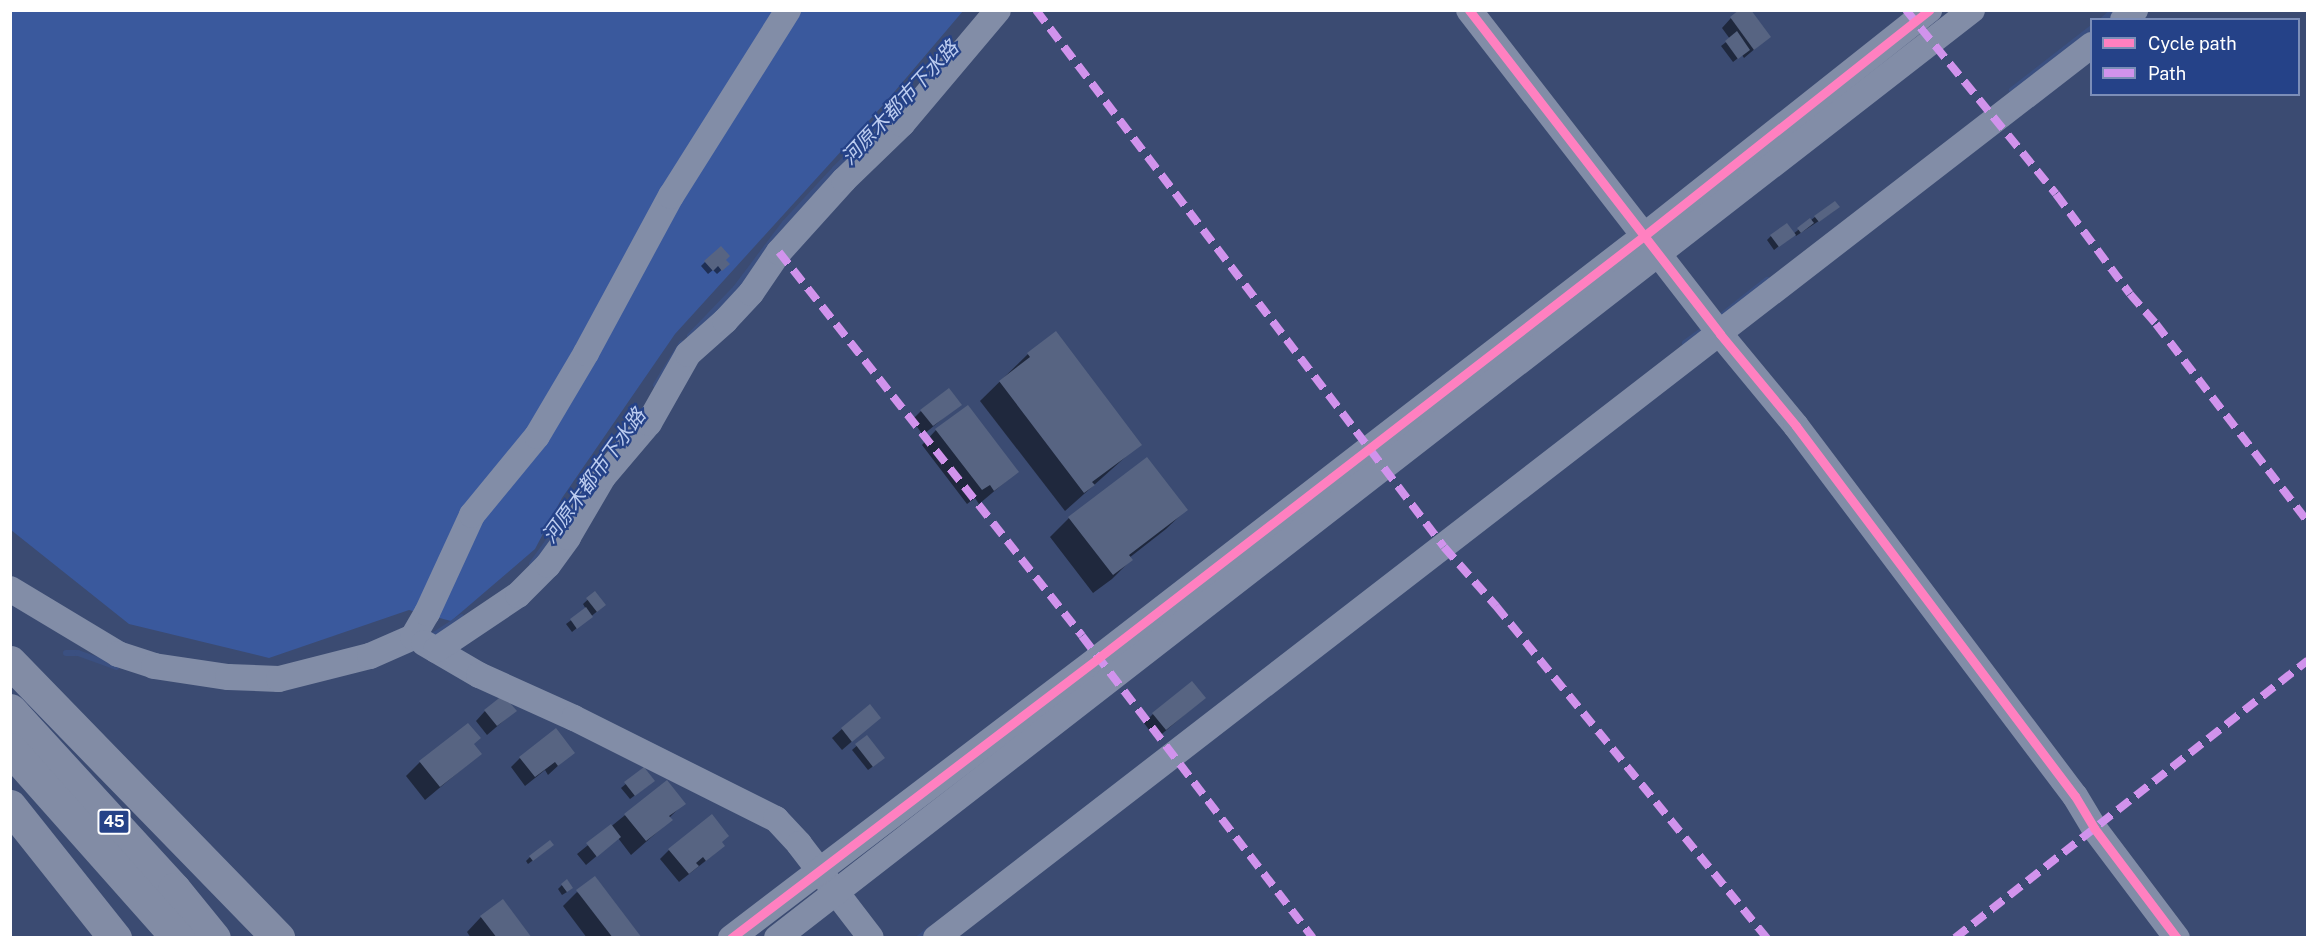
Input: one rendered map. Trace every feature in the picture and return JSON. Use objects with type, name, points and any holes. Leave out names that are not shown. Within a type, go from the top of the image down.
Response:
[{"type":"highway","points":[[10,662],[278,938]]},
{"type":"highway","name":"45","points":[[10,710],[174,889],[214,938]]},
{"type":"highway","name":"45","points":[[10,749],[178,938]]},
{"type":"highway","points":[[10,806],[116,938]]},
{"type":"street","points":[[10,589],[118,654],[154,666],[228,677],[279,679],[370,656],[413,638],[428,613],[472,515],[537,436],[586,352],[671,196],[788,10]]},
{"type":"street","points":[[436,650],[518,595],[548,565],[568,537],[603,477],[649,423],[688,354],[725,321],[751,293],[779,252],[844,180],[902,124],[998,10]]},
{"type":"street","points":[[1469,10],[1720,334],[1817,454],[2075,796],[2094,828],[2177,938]]},
{"type":"street","points":[[777,938],[1651,245],[1929,10]]},
{"type":"street","points":[[731,938],[818,869],[1097,659],[1651,245],[1972,10]]},
{"type":"street","points":[[936,938],[2090,46]]},
{"type":"street","points":[[413,638],[479,675],[574,718],[776,819],[836,890],[871,938]]},
{"type":"shaded area","points":[[10,11],[963,11],[884,104],[675,334],[562,498],[535,549],[451,621],[409,610],[269,658],[129,624],[11,530]]},
{"type":"building","points":[[1739,10],[1751,10],[1771,37],[1754,50],[1730,17]]},
{"type":"building","points":[[1737,31],[1750,50],[1738,59],[1725,41]]},
{"type":"building","points":[[1835,201],[1840,207],[1819,222],[1814,216]]},
{"type":"building","points":[[1810,218],[1814,223],[1801,233],[1797,228]]},
{"type":"building","points":[[1787,223],[1796,235],[1779,247],[1770,235]]},
{"type":"building","points":[[721,246],[730,256],[726,260],[730,264],[722,271],[718,266],[713,271],[704,261]]},
{"type":"building","points":[[1056,331],[1142,445],[1092,482],[1095,485],[1084,493],[999,381],[1030,357],[1027,353]]},
{"type":"building","points":[[949,388],[962,405],[933,426],[920,410]]},
{"type":"building","points":[[968,405],[1019,472],[994,491],[990,485],[982,490],[935,429]]},
{"type":"building","points":[[1147,457],[1188,510],[1129,555],[1133,560],[1113,575],[1068,517]]},
{"type":"building","points":[[595,591],[606,605],[597,612],[586,598]]},
{"type":"building","points":[[586,607],[593,617],[577,629],[570,619]]},
{"type":"building","points":[[1192,681],[1206,698],[1166,730],[1152,713]]},
{"type":"building","points":[[503,695],[517,711],[497,726],[484,710]]},
{"type":"building","points":[[870,704],[881,718],[852,742],[841,728]]},
{"type":"building","points":[[468,723],[481,738],[474,744],[482,754],[440,787],[419,761]]},
{"type":"building","points":[[556,728],[575,753],[558,766],[555,762],[535,777],[519,757]]},
{"type":"building","points":[[867,735],[885,758],[873,767],[855,744]]},
{"type":"building","points":[[644,767],[655,781],[635,796],[624,782]]},
{"type":"building","points":[[667,780],[686,804],[669,816],[673,820],[646,841],[624,814]]},
{"type":"building","points":[[712,814],[729,836],[722,842],[725,846],[706,861],[703,857],[696,863],[699,866],[689,874],[668,849]]},
{"type":"building","points":[[611,824],[621,837],[597,857],[586,843]]},
{"type":"building","points":[[550,840],[554,845],[533,861],[529,856]]},
{"type":"building","points":[[595,876],[642,938],[613,938],[576,890]]},
{"type":"building","points":[[567,879],[573,888],[567,892],[561,884]]},
{"type":"building","points":[[503,899],[532,938],[497,938],[480,916]]},
{"type":"waterway","points":[[2105,18],[2114,10]]},
{"type":"waterway","points":[[2012,90],[2090,30]]},
{"type":"waterway","name":"河原木都市下水路","points":[[690,336],[736,288],[785,223],[835,169],[901,105]]},
{"type":"waterway","points":[[1716,320],[1767,280]]},
{"type":"waterway","points":[[1685,343],[1708,326]]},
{"type":"waterway","name":"河原木都市下水路","points":[[656,385],[682,343]]},
{"type":"waterway","name":"河原木都市下水路","points":[[532,564],[563,521]]},
{"type":"waterway","name":"河原木都市下水路","points":[[428,639],[462,617]]},
{"type":"waterway","name":"河原木都市下水路","points":[[66,653],[78,653],[117,667]]},
{"type":"waterway","points":[[919,938],[930,929]]},
{"type":"marked path","points":[[1036,10],[1444,547],[1496,606],[1767,938]]},
{"type":"marked path","points":[[1906,10],[2056,194],[2130,294],[2156,324],[2308,522]]},
{"type":"marked path","points":[[779,252],[1082,636],[1313,938]]},
{"type":"marked path","points":[[1955,938],[2308,660]]},
{"type":"cycle path","points":[[1469,10],[1720,334],[1796,426],[2075,796],[2094,828],[2177,938]]},
{"type":"cycle path","points":[[731,938],[1097,659],[1644,236],[1929,10]]}]
